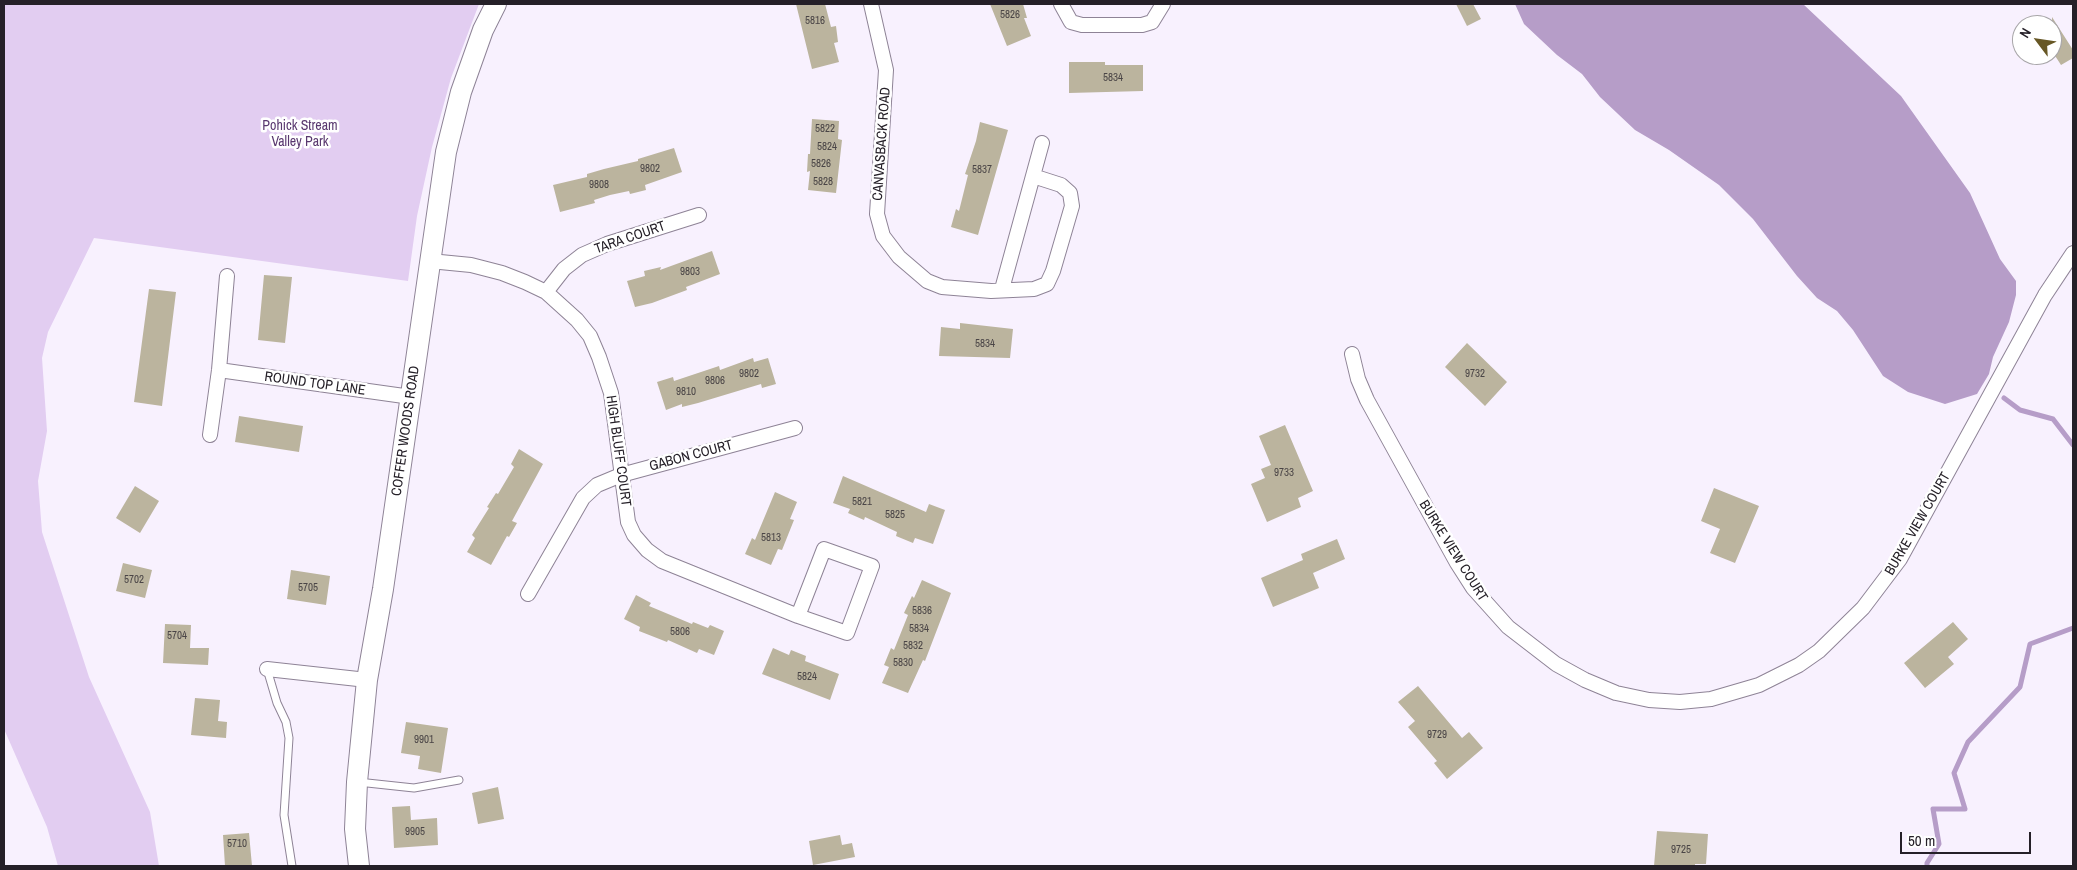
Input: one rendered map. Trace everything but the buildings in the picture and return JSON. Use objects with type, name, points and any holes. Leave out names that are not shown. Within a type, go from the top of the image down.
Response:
[{"type":"street","name":"COFFER WOODS ROAD","points":[[359,866],[355,829],[357,782],[368,680],[446,152],[461,92],[483,30],[496,4]]},
{"type":"street","name":"CANVASBACK ROAD","points":[[871,4],[886,70],[877,214],[883,236],[911,269],[934,285],[979,291],[1034,289],[1046,284],[1053,271],[1072,206],[1070,193],[1061,185],[1033,176]]},
{"type":"street","points":[[1061,4],[1071,22],[1082,25],[1142,25],[1152,22],[1163,4]]},
{"type":"street","points":[[1002,289],[1042,143]]},
{"type":"street","name":"TARA COURT","points":[[546,292],[564,269],[582,255],[607,244],[699,215]]},
{"type":"street","name":"BURKE VIEW COURT","points":[[1352,354],[1358,380],[1367,400],[1453,555],[1473,588],[1508,628],[1556,664],[1585,680],[1616,693],[1650,700],[1680,702],[1711,700],[1759,685],[1798,665],[1819,651],[1863,608],[1900,558],[2045,296],[2073,254]]},
{"type":"street","name":"HIGH BLUFF COURT","points":[[430,261],[471,265],[502,273],[546,292],[577,320],[590,336],[611,394],[628,522],[634,535],[654,556],[687,572],[798,616],[847,634],[872,566],[824,549],[798,616]]},
{"type":"street","points":[[210,435],[219,370],[227,276]]},
{"type":"street","name":"ROUND TOP LANE","points":[[219,370],[411,398]]},
{"type":"street","name":"GABON COURT","points":[[528,594],[583,498],[597,485],[621,475],[795,428]]},
{"type":"street","points":[[267,669],[368,680]]},
{"type":"lane","points":[[267,669],[277,702],[286,722],[289,738],[284,815],[292,866]]},
{"type":"lane","points":[[357,782],[414,788],[459,780]]},
{"type":"green space","name":"Pohick Stream Valley Park","points":[[4,4],[479,4],[451,78],[432,147],[417,216],[408,281],[94,238],[48,332],[42,358],[47,431],[38,481],[42,532],[89,677],[150,812],[159,866],[58,866],[47,827],[4,729]]},
{"type":"shaded area","points":[[1515,4],[1803,4],[1901,96],[1970,193],[2000,259],[2016,281],[2016,295],[2009,322],[1993,357],[1989,374],[1977,394],[1945,404],[1908,392],[1883,376],[1853,330],[1837,311],[1817,298],[1797,276],[1753,219],[1719,185],[1669,150],[1635,130],[1600,97],[1582,74],[1557,55],[1524,24]]},
{"type":"waterway","points":[[2004,398],[2020,410],[2053,419],[2073,445]]},
{"type":"waterway","points":[[1927,866],[1939,844],[1933,809],[1965,809],[1954,773],[1968,742],[2020,687],[2030,644],[2073,628]]}]
